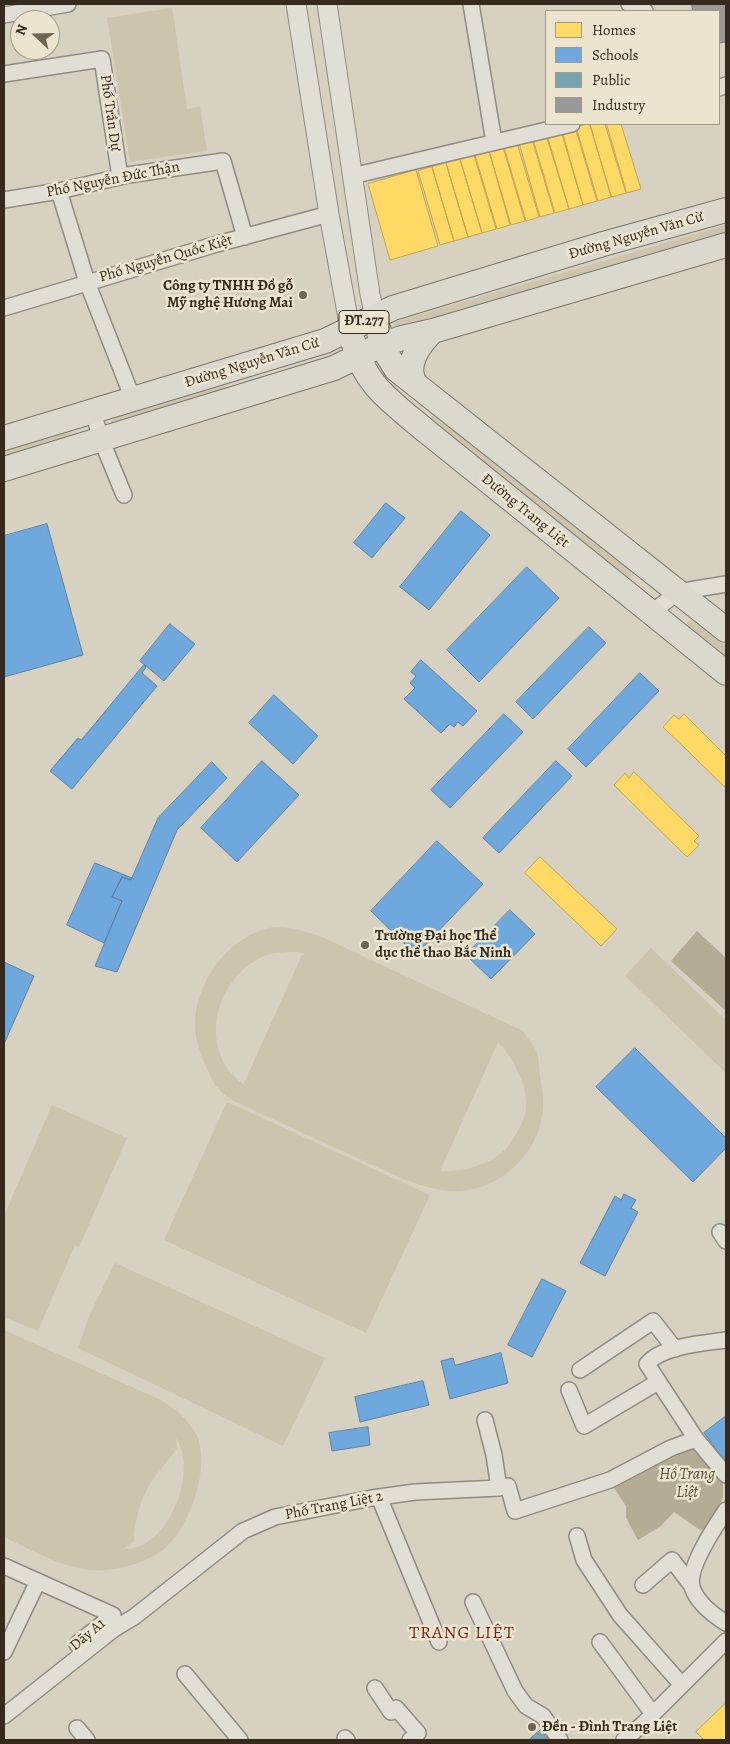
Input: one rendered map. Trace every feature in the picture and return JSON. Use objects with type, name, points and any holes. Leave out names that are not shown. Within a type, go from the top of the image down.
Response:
[{"type":"main road","name":"Đường Nguyễn Văn Cừ","points":[[4,438],[325,341],[394,308],[603,244],[726,210]]},
{"type":"main road","name":"Đường Nguyễn Văn Cừ","points":[[4,470],[334,368],[357,356],[402,338],[433,331],[726,245]]},
{"type":"main road","name":"Đường Trang Liệt","points":[[375,316],[382,345],[396,369],[726,630]]},
{"type":"main road","name":"Đường Trang Liệt","points":[[350,329],[357,356],[367,376],[386,397],[426,432],[726,673]]},
{"type":"main road","points":[[417,386],[412,380],[412,365],[420,345],[433,331]]},
{"type":"street","points":[[4,15],[68,4]]},
{"type":"street","points":[[296,4],[329,214],[350,329]]},
{"type":"street","points":[[327,4],[370,294],[375,316]]},
{"type":"street","points":[[472,4],[494,142]]},
{"type":"street","points":[[629,4],[643,10]]},
{"type":"street","name":"Phố Trần Dự","points":[[4,74],[102,58],[120,177]]},
{"type":"street","points":[[352,176],[568,125]]},
{"type":"street","name":"Phố Nguyễn Đức Thận","points":[[4,200],[58,191],[120,177],[223,161],[245,237]]},
{"type":"street","points":[[58,191],[87,282],[133,399]]},
{"type":"street","name":"Phố Nguyễn Quốc Kiệt","points":[[4,308],[87,282],[329,214]]},
{"type":"street","points":[[93,412],[101,439],[124,495]]},
{"type":"street","points":[[651,613],[678,592],[726,584]]},
{"type":"street","points":[[580,1370],[653,1321],[675,1349]]},
{"type":"street","points":[[726,1340],[675,1349],[652,1358],[646,1364],[696,1439],[726,1475]]},
{"type":"street","points":[[568,1390],[584,1426],[658,1382]]},
{"type":"street","points":[[484,1420],[494,1455],[499,1488],[508,1486],[515,1511],[610,1480],[671,1448],[696,1439]]},
{"type":"street","name":"Phố Trang Liệt 2","points":[[4,1714],[114,1628],[134,1617],[243,1531],[275,1517],[378,1497],[415,1492],[499,1488]]},
{"type":"street","points":[[378,1497],[438,1642]]},
{"type":"street","points":[[692,1586],[694,1566],[712,1531],[726,1510]]},
{"type":"street","points":[[577,1536],[584,1560],[620,1616],[682,1685]]},
{"type":"street","points":[[643,1585],[672,1560],[702,1602],[713,1614],[726,1623]]},
{"type":"street","points":[[4,1566],[38,1581],[4,1652]]},
{"type":"street","name":"Dãy A1","points":[[4,1714],[23,1692],[113,1615],[38,1581]]},
{"type":"street","points":[[473,1602],[514,1692],[526,1706],[543,1716],[560,1740]]},
{"type":"street","points":[[628,1739],[726,1641]]},
{"type":"street","points":[[600,1642],[653,1714]]},
{"type":"street","points":[[185,1674],[240,1740]]},
{"type":"street","points":[[375,1688],[391,1712],[396,1708],[418,1733],[410,1740]]},
{"type":"street","points":[[77,1728],[87,1740]]},
{"type":"shaded area","points":[[172,8],[187,109],[200,107],[207,151],[130,162],[107,18]]},
{"type":"shaded area","points":[[726,225],[726,232],[408,325],[396,328],[393,325],[395,322]]},
{"type":"shaded area","points":[[223,386],[227,388],[226,390],[112,424],[111,422],[115,418]]},
{"type":"shaded area","points":[[433,414],[631,570],[631,576],[626,577],[431,420]]},
{"type":"shaded area","points":[[71,433],[70,437],[4,457],[4,451]]},
{"type":"shaded area","points":[[691,620],[726,646],[726,658],[687,627],[687,622]]},
{"type":"shaded area","points":[[280,927],[322,937],[523,1031],[537,1053],[543,1103],[541,1122],[536,1136],[520,1161],[497,1180],[483,1186],[460,1191],[434,1188],[401,1178],[236,1102],[224,1094],[213,1081],[199,1049],[195,1028],[196,1011],[200,994],[217,964],[228,951],[242,940],[257,932]],"holes":[[[299,952],[306,954],[302,955],[244,1083],[246,1086],[231,1072],[221,1056],[216,1037],[217,1019],[222,1000],[232,983],[245,968],[262,957],[275,953]],[[498,1042],[510,1057],[523,1085],[526,1105],[522,1122],[509,1145],[492,1160],[470,1168],[440,1171]]]},
{"type":"shaded area","points":[[651,948],[726,1020],[726,1073],[625,976]]},
{"type":"shaded area","points":[[227,1102],[430,1195],[366,1333],[164,1240]]},
{"type":"shaded area","points":[[52,1105],[127,1138],[79,1247],[75,1245],[38,1331],[4,1317],[4,1216]]},
{"type":"shaded area","points":[[115,1263],[325,1358],[283,1446],[78,1348],[90,1314]]},
{"type":"shaded area","points":[[4,1330],[161,1400],[181,1415],[196,1434],[200,1447],[201,1462],[196,1495],[190,1511],[173,1539],[164,1549],[151,1557],[136,1564],[120,1568],[91,1570],[65,1565],[4,1537]],"holes":[[[176,1438],[182,1452],[184,1470],[181,1488],[175,1507],[166,1524],[154,1538],[139,1546],[123,1549],[134,1541],[134,1532],[140,1506],[153,1480],[177,1449]]]},
{"type":"water","points":[[697,931],[726,958],[726,1011],[671,961]]},
{"type":"water","name":"Hồ Trang Liệt","points":[[692,1447],[701,1452],[723,1482],[723,1497],[710,1523],[700,1530],[674,1512],[661,1526],[638,1540],[626,1518],[626,1506],[614,1488]]},
{"type":"building: Homes","points":[[590,125],[605,125],[626,193],[612,197]]},
{"type":"building: Homes","points":[[590,125],[611,197],[598,201],[576,127]]},
{"type":"building: Homes","points":[[607,125],[621,125],[641,189],[627,193]]},
{"type":"building: Homes","points":[[575,127],[597,201],[583,205],[562,131]]},
{"type":"building: Homes","points":[[561,131],[583,205],[569,209],[547,135]]},
{"type":"building: Homes","points":[[546,135],[569,209],[555,213],[533,139]]},
{"type":"building: Homes","points":[[532,139],[554,213],[540,217],[519,143]]},
{"type":"building: Homes","points":[[517,143],[539,217],[526,221],[504,147]]},
{"type":"building: Homes","points":[[503,147],[525,221],[511,225],[489,151]]},
{"type":"building: Homes","points":[[489,151],[510,225],[497,229],[475,155]]},
{"type":"building: Homes","points":[[474,155],[496,229],[482,233],[460,159]]},
{"type":"building: Homes","points":[[460,159],[482,233],[468,237],[446,163]]},
{"type":"building: Homes","points":[[446,163],[468,237],[454,241],[432,167]]},
{"type":"building: Homes","points":[[432,167],[454,241],[440,245],[418,171]]},
{"type":"building: Homes","points":[[416,170],[438,246],[390,260],[368,184]]},
{"type":"building: Homes","points":[[684,714],[726,756],[726,788],[663,727],[674,715],[679,719]]},
{"type":"building: Homes","points":[[634,772],[699,836],[694,841],[699,845],[687,857],[614,785],[625,773],[629,778]]},
{"type":"building: Homes","points":[[540,857],[617,929],[601,946],[525,873]]},
{"type":"building: Homes","points":[[726,1703],[726,1740],[704,1740],[696,1732]]},
{"type":"building: Schools","points":[[386,503],[405,518],[372,558],[354,543]]},
{"type":"building: Schools","points":[[461,511],[490,535],[429,610],[400,587]]},
{"type":"building: Schools","points":[[47,524],[83,655],[4,677],[4,536]]},
{"type":"building: Schools","points":[[527,567],[559,598],[479,682],[447,650]]},
{"type":"building: Schools","points":[[170,624],[195,644],[164,681],[140,661]]},
{"type":"building: Schools","points":[[589,627],[606,643],[533,719],[516,702]]},
{"type":"building: Schools","points":[[421,660],[477,711],[463,726],[458,722],[454,727],[450,724],[441,733],[404,699],[415,688],[410,683],[416,676],[411,672]]},
{"type":"building: Schools","points":[[144,665],[146,667],[142,673],[157,686],[72,789],[50,771],[78,738],[81,740]]},
{"type":"building: Schools","points":[[640,673],[659,691],[586,767],[568,749]]},
{"type":"building: Schools","points":[[274,695],[318,736],[293,764],[249,723]]},
{"type":"building: Schools","points":[[504,714],[523,732],[450,808],[431,790]]},
{"type":"building: Schools","points":[[262,761],[299,795],[237,862],[201,828]]},
{"type":"building: Schools","points":[[556,761],[572,776],[499,853],[483,838]]},
{"type":"building: Schools","points":[[212,762],[227,778],[177,830],[117,972],[95,966],[122,901],[112,897],[122,877],[131,880],[158,818]]},
{"type":"building: Schools","points":[[437,841],[483,884],[416,955],[371,911]]},
{"type":"building: Schools","points":[[95,863],[132,878],[131,880],[122,877],[112,897],[122,901],[104,943],[67,925]]},
{"type":"building: Schools","points":[[510,910],[535,934],[491,979],[466,955]]},
{"type":"building: Schools","points":[[4,962],[34,976],[4,1044]]},
{"type":"building: Schools","points":[[635,1048],[726,1138],[726,1148],[693,1182],[596,1087]]},
{"type":"building: Schools","points":[[624,1194],[636,1200],[631,1208],[638,1212],[605,1276],[580,1263],[615,1196],[621,1200]]},
{"type":"building: Schools","points":[[542,1279],[566,1291],[532,1357],[508,1345]]},
{"type":"building: Schools","points":[[501,1353],[508,1383],[450,1399],[441,1361],[453,1358],[455,1365]]},
{"type":"building: Schools","points":[[423,1381],[429,1405],[360,1422],[355,1397]]},
{"type":"building: Schools","points":[[726,1416],[726,1462],[704,1433]]},
{"type":"building: Schools","points":[[368,1427],[370,1445],[332,1451],[329,1433]]},
{"type":"building: Public","points":[[544,1727],[553,1740],[529,1740]]},
{"type":"building: Industry","points":[[692,4],[726,4],[726,42],[720,43],[720,10],[693,10]]},
{"type":"place","name":"Công ty TNHH Đồ gỗ Mỹ nghệ Hương Mai","points":[[303,295]]},
{"type":"place","name":"Trường Đại học Thể dục thể thao Bắc Ninh","points":[[365,945]]},
{"type":"place","name":"Đền - Đình Trang Liệt","points":[[532,1727]]},
{"type":"district","name":"TRANG LIỆT","points":[[462,1634]]}]
